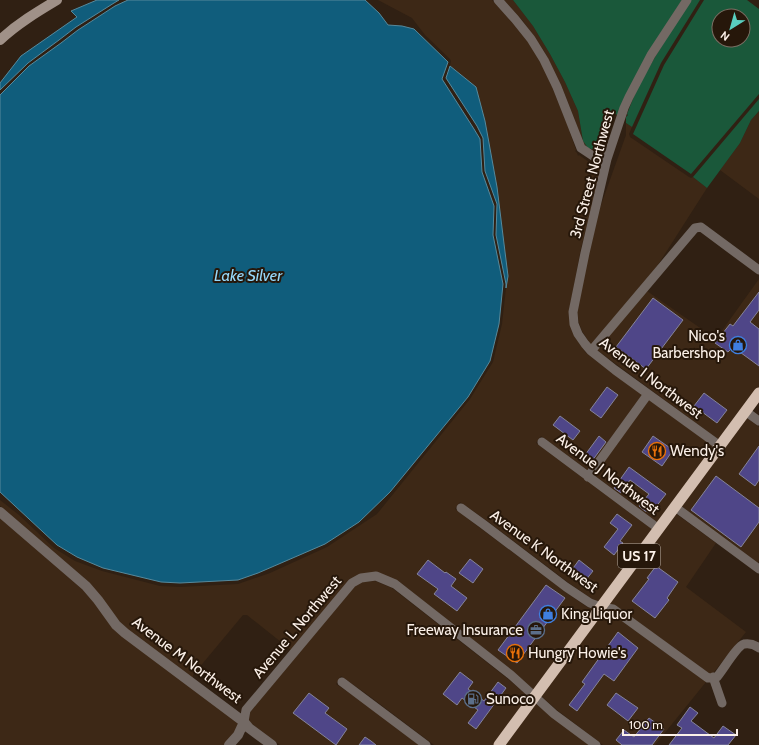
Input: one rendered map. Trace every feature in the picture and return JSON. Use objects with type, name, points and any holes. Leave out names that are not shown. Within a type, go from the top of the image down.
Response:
[{"type":"highway","name":"US 17","points":[[499,745],[759,393]]},
{"type":"main road","points":[[0,40],[35,13],[57,0]]},
{"type":"street","points":[[498,0],[531,39],[544,60],[557,87],[581,148],[593,156],[607,159]]},
{"type":"street","name":"3rd Street Northwest","points":[[585,253],[607,159],[629,97],[651,55],[687,0]]},
{"type":"street","points":[[591,351],[695,228],[701,228],[759,270]]},
{"type":"street","name":"Avenue I Northwest","points":[[585,253],[573,312],[574,324],[578,334],[591,351],[720,446]]},
{"type":"street","points":[[588,477],[648,394]]},
{"type":"street","points":[[745,411],[759,421]]},
{"type":"street","name":"Avenue J Northwest","points":[[542,442],[659,529]]},
{"type":"street","name":"Avenue J Northwest","points":[[675,507],[759,569]]},
{"type":"street","name":"Avenue K Northwest","points":[[460,508],[590,603],[613,609],[703,675],[708,678],[713,677]]},
{"type":"street","name":"Avenue M Northwest","points":[[0,512],[86,586],[116,625],[125,633],[244,722],[249,728],[272,745]]},
{"type":"street","name":"Avenue L Northwest","points":[[244,722],[246,710],[352,583],[361,578],[376,576],[395,584],[511,675],[554,714],[596,745]]},
{"type":"street","points":[[722,703],[713,677],[717,677],[738,648],[743,644],[756,645],[759,648]]},
{"type":"street","points":[[342,682],[426,745]]},
{"type":"street","points":[[229,745],[238,735],[244,722]]},
{"type":"shaded area","points":[[378,0],[492,0],[528,42],[541,62],[567,124],[576,150],[575,151],[578,156],[579,155],[591,163],[608,161],[593,203],[581,248],[569,311],[575,336],[585,352],[643,395],[588,471],[541,436],[536,443],[653,530],[600,602],[592,599],[569,583],[460,502],[455,509],[564,591],[587,607],[594,609],[534,690],[514,672],[398,581],[361,574],[291,650],[247,615],[243,615],[193,675],[193,678],[128,630],[84,578],[0,506],[0,500],[19,515],[54,548],[75,561],[102,571],[160,586],[180,587],[238,584],[270,573],[327,547],[377,514],[470,399],[493,362],[502,324],[508,276],[497,187],[485,121],[476,87],[450,66],[450,59],[425,35],[412,18]]},
{"type":"shaded area","points":[[504,0],[513,0],[533,26],[550,54],[578,111],[583,141],[588,148],[595,150],[602,141],[596,153],[584,147],[561,85],[544,51],[523,21]]},
{"type":"shaded area","points":[[759,111],[759,199],[720,170],[740,143],[751,120]]},
{"type":"shaded area","points":[[626,123],[632,127],[629,134],[630,137],[689,177],[693,177],[707,188],[654,271],[591,345],[582,331],[577,311],[601,205],[626,135]]},
{"type":"shaded area","points":[[759,279],[759,387],[719,440],[597,350],[647,291],[716,339]]},
{"type":"shaded area","points":[[649,400],[714,447],[658,523],[594,475]]},
{"type":"shaded area","points":[[746,417],[759,427],[758,563],[681,506]]},
{"type":"shaded area","points":[[675,513],[716,543],[686,587],[746,632],[714,672],[710,674],[616,606],[608,604]]},
{"type":"shaded area","points":[[0,518],[83,590],[95,603],[239,724],[224,745],[0,745]]},
{"type":"shaded area","points":[[375,581],[392,588],[529,697],[494,745],[434,745],[341,676],[336,684],[363,702],[419,745],[280,745],[249,721],[250,712],[354,586],[362,582]]},
{"type":"shaded area","points":[[602,612],[611,613],[706,682],[655,745],[603,745],[540,695]]},
{"type":"shaded area","points":[[535,703],[589,745],[504,745]]},
{"type":"green space","points":[[513,0],[682,0],[648,53],[618,114],[617,115],[614,113],[602,141],[595,150],[588,148],[583,141],[578,111],[550,54],[533,26]]},
{"type":"green space","points":[[691,0],[700,0],[661,63],[632,127],[626,123],[626,117],[633,99],[656,56]]},
{"type":"green space","points":[[704,0],[747,0],[759,9],[759,94],[691,174],[633,134],[664,65]]},
{"type":"green space","points":[[759,99],[759,111],[751,120],[740,143],[707,188],[693,177]]},
{"type":"water","points":[[97,0],[119,0],[76,27],[28,63],[0,90],[0,83],[21,56],[77,17],[71,11]]},
{"type":"water","name":"Lake Silver","points":[[128,0],[365,0],[379,13],[388,25],[414,29],[448,62],[442,79],[480,139],[482,172],[494,206],[493,235],[503,284],[499,324],[490,361],[468,397],[390,492],[359,522],[325,544],[238,580],[180,583],[161,582],[103,568],[77,557],[57,545],[0,492],[0,95],[29,66],[78,30],[115,6]]},
{"type":"water","points":[[450,66],[476,87],[485,121],[497,187],[508,276],[506,288],[496,235],[497,204],[485,171],[483,138],[446,78]]},
{"type":"building","points":[[759,292],[759,310],[750,322],[759,329],[759,366],[733,347],[728,352],[715,343],[730,324],[733,326]]},
{"type":"building","points":[[653,298],[683,320],[646,369],[616,347]]},
{"type":"building","points":[[607,387],[618,395],[601,418],[590,410]]},
{"type":"building","points":[[704,393],[727,410],[717,423],[694,406]]},
{"type":"building","points":[[560,416],[580,431],[573,440],[553,425]]},
{"type":"building","points":[[599,436],[606,442],[592,461],[585,455]]},
{"type":"building","name":"Wendy's","points":[[653,436],[673,450],[662,466],[642,452]]},
{"type":"building","points":[[759,446],[759,480],[755,486],[739,474]]},
{"type":"building","points":[[629,467],[666,494],[651,513],[645,511],[639,506],[649,494],[630,480],[621,493],[614,488]]},
{"type":"building","points":[[716,476],[759,508],[759,522],[741,547],[691,510]]},
{"type":"building","points":[[617,514],[632,525],[620,541],[623,543],[614,555],[604,547],[618,529],[610,523]]},
{"type":"building","points":[[470,559],[483,569],[473,583],[459,573]]},
{"type":"building","points":[[428,560],[445,573],[446,572],[456,579],[451,586],[467,598],[457,611],[434,594],[438,589],[417,574]]},
{"type":"building","points":[[579,560],[593,571],[585,581],[571,571]]},
{"type":"building","points":[[656,566],[678,582],[667,598],[669,600],[655,618],[632,601],[649,579],[647,578]]},
{"type":"building","points":[[546,585],[565,598],[517,663],[498,650]]},
{"type":"building","points":[[618,632],[638,648],[614,681],[604,674],[577,711],[569,705],[585,684],[582,682]]},
{"type":"building","name":"Sunoco","points":[[460,672],[473,682],[468,689],[484,701],[498,682],[506,688],[476,729],[468,723],[478,710],[462,698],[457,705],[443,694]]},
{"type":"building","points":[[309,693],[329,708],[325,713],[347,729],[336,745],[293,713]]},
{"type":"building","points":[[616,693],[638,708],[628,721],[607,705]]},
{"type":"building","points":[[690,707],[698,713],[691,721],[714,738],[723,726],[736,735],[728,745],[669,745],[682,728],[677,725]]},
{"type":"building","points":[[649,718],[664,729],[652,745],[622,745],[616,740],[624,730],[634,737]]},
{"type":"building","points":[[365,737],[371,741],[376,745],[359,745]]},
{"type":"place","name":"Nico's Barbershop","points":[[738,345]]},
{"type":"place","name":"Wendy's","points":[[657,451]]},
{"type":"place","name":"King Liquor","points":[[548,614]]},
{"type":"place","name":"Freeway Insurance","points":[[536,630]]},
{"type":"place","name":"Hungry Howie's","points":[[515,653]]},
{"type":"place","name":"Sunoco","points":[[473,699]]}]
